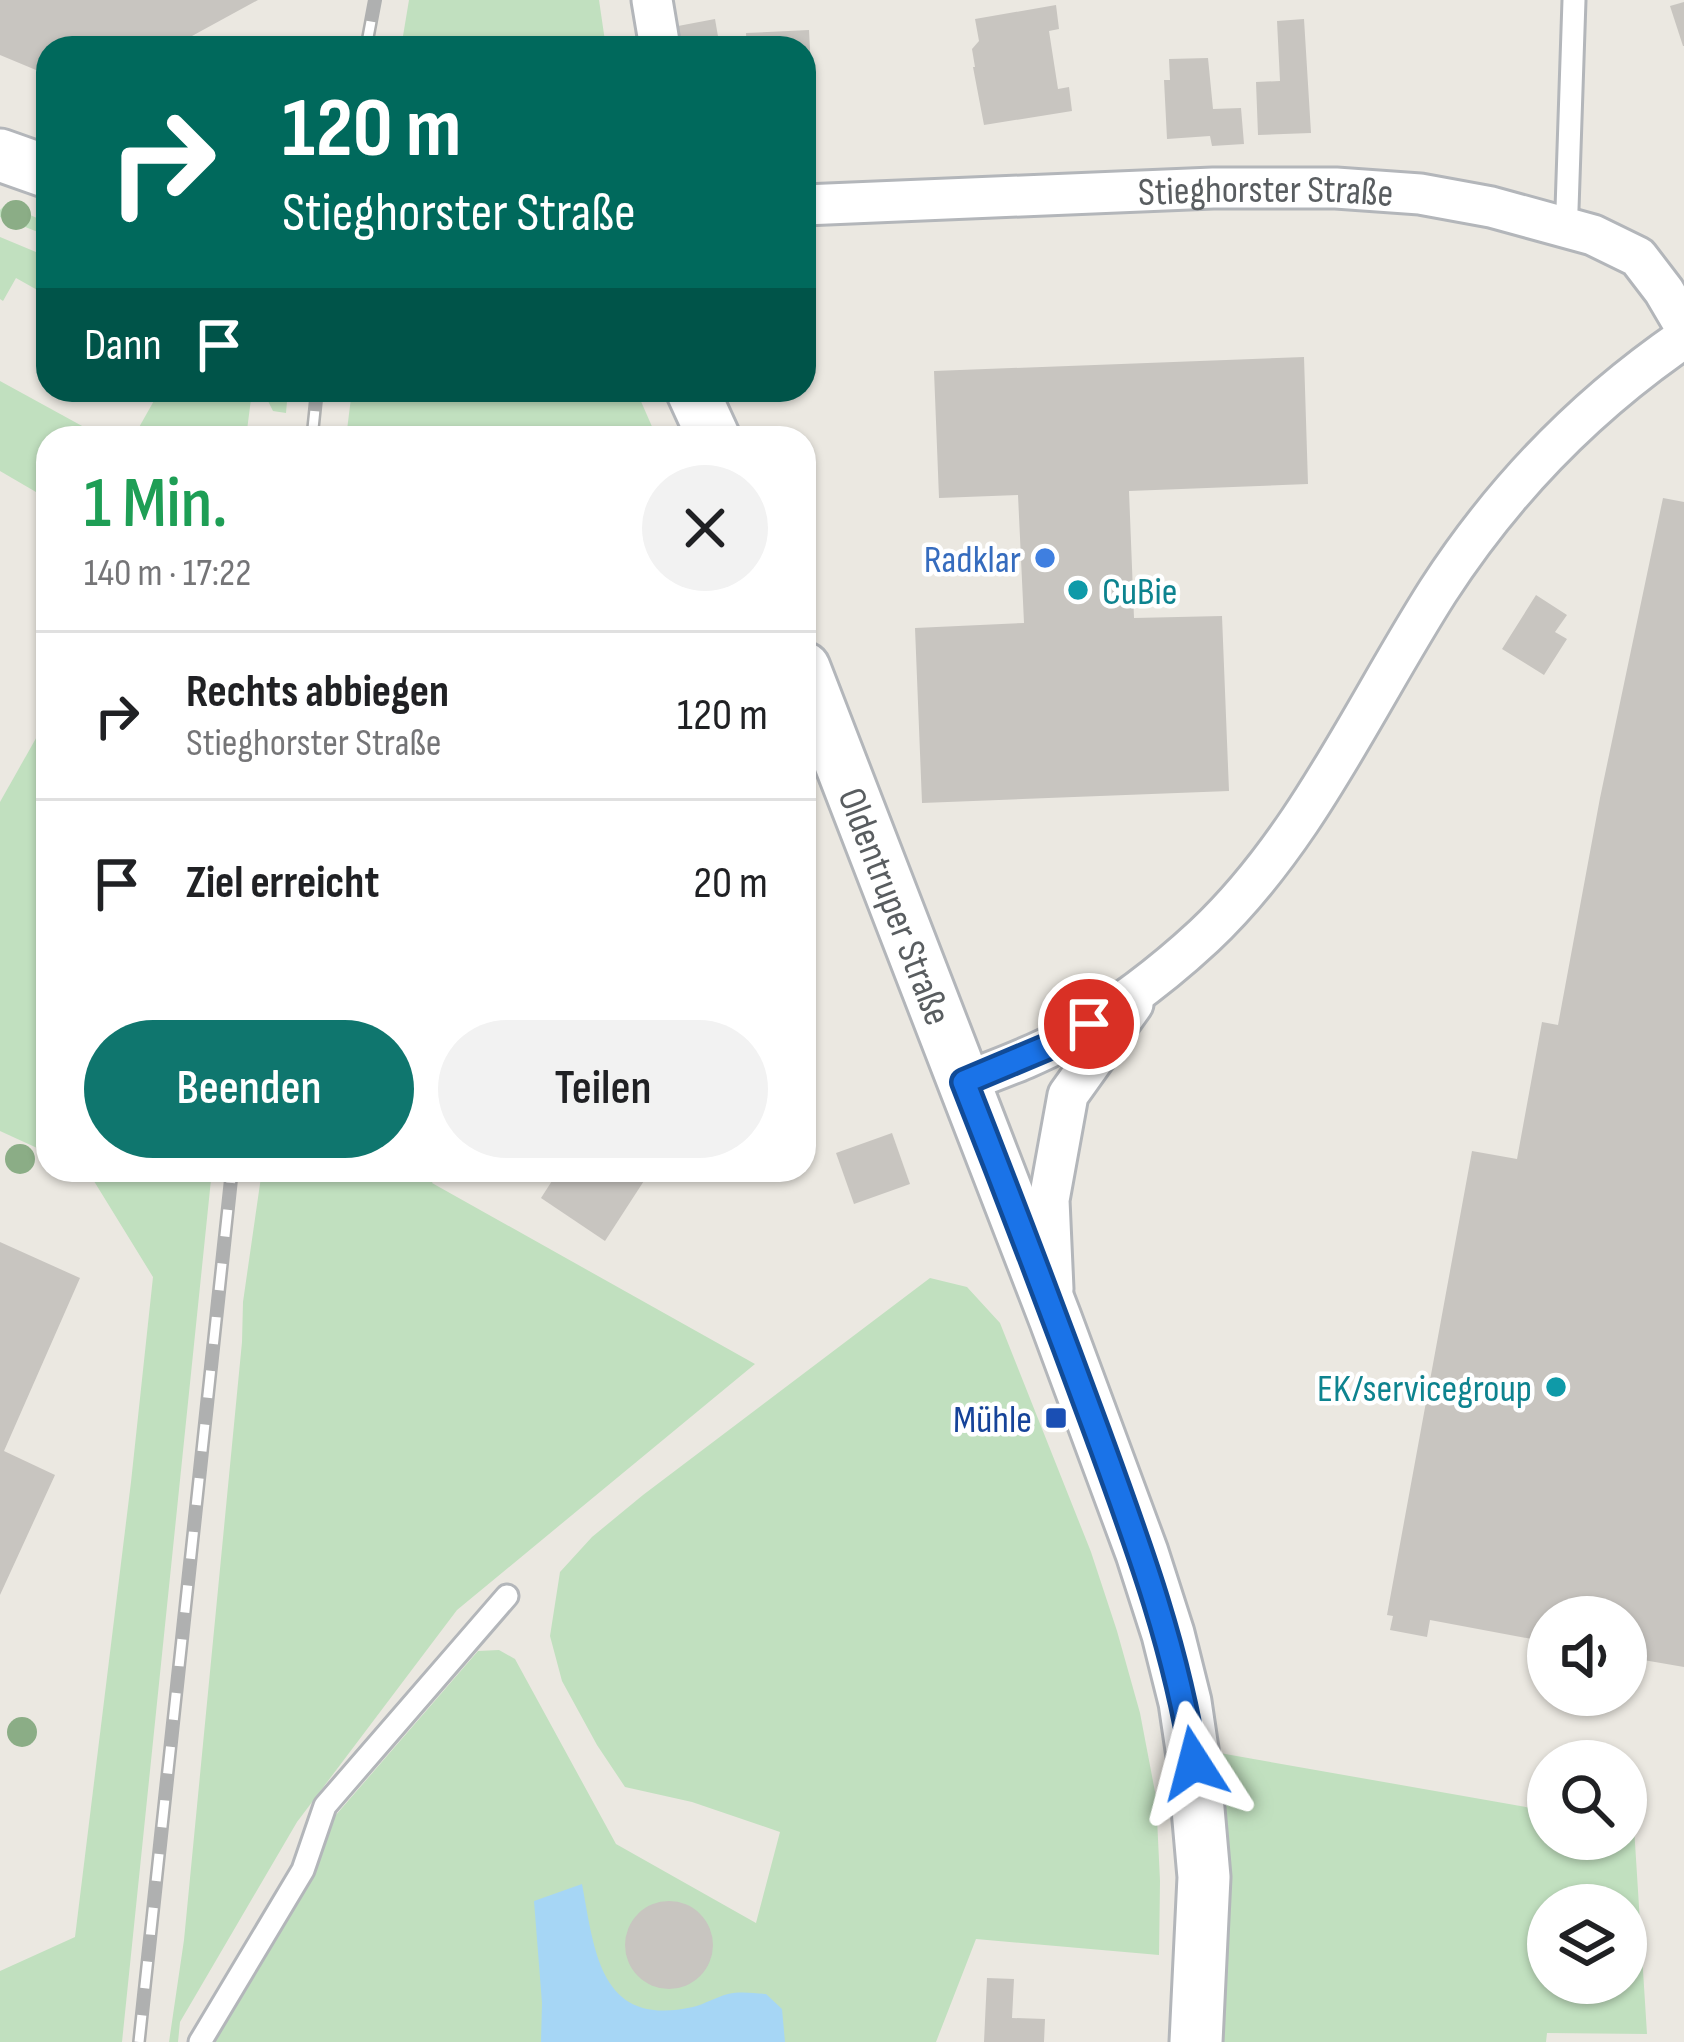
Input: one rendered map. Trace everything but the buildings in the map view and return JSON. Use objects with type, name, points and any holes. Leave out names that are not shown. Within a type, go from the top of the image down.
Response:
[{"type":"street","points":[[652,0],[658,36]]},
{"type":"street","points":[[0,155],[36,168]]},
{"type":"street","name":"Stieghorster Straße","points":[[816,205],[1213,188],[1420,194],[1561,225],[1638,257],[1684,325]]},
{"type":"street","points":[[964,1082],[1064,1040],[1204,936],[1270,861],[1307,809],[1440,589],[1516,485],[1599,402],[1684,338]]},
{"type":"street","name":"Oldentruper Straße","points":[[816,699],[1055,1318],[1168,1634],[1194,1763],[1204,1877],[1196,2042]]},
{"type":"street","points":[[1055,1318],[1049,1200],[1068,1096],[1148,982]]},
{"type":"lane","points":[[1561,225],[1567,209],[1574,0]]},
{"type":"lane","points":[[200,2042],[303,1870],[325,1806],[507,1596]]},
{"type":"green space","points":[[409,0],[599,0],[604,36],[403,36]]},
{"type":"green space","points":[[17,201],[36,218],[36,231],[0,217],[8,202]]},
{"type":"green space","points":[[0,237],[36,252],[36,289],[16,278],[0,299]]},
{"type":"green space","points":[[0,381],[82,426],[36,426],[36,492],[0,471]]},
{"type":"green space","points":[[153,402],[251,402],[248,426],[140,426]]},
{"type":"green space","points":[[268,402],[287,402],[286,413],[273,411]]},
{"type":"green space","points":[[350,402],[641,402],[652,426],[348,426]]},
{"type":"green space","points":[[36,738],[36,1148],[0,1131],[0,802]]},
{"type":"green space","points":[[95,1182],[211,1182],[122,2042],[0,2042],[0,1971],[75,1937],[153,1277]]},
{"type":"green space","points":[[260,1182],[433,1182],[755,1364],[457,1610],[297,1822],[180,2022],[178,2042],[169,2042],[184,1940],[243,1302]]},
{"type":"green space","points":[[930,1278],[967,1287],[1000,1323],[1091,1552],[1140,1713],[1156,1797],[1159,1955],[976,1939],[936,2042],[208,2042],[320,1859],[335,1816],[478,1651],[499,1650],[515,1659],[616,1844],[756,1923],[780,1832],[692,1802],[625,1787],[562,1681],[550,1636],[560,1572],[592,1537],[643,1495]]},
{"type":"green space","points":[[1214,1752],[1527,1807],[1527,1860],[1636,1860],[1638,1884],[1527,1884],[1527,2004],[1645,2004],[1647,2034],[1547,2033],[1546,2042],[1220,2042],[1227,1890],[1225,1812]]},
{"type":"water","points":[[582,1884],[598,1959],[620,1996],[662,2011],[693,2007],[733,1993],[766,1994],[782,2009],[785,2042],[541,2042],[534,1901]]},
{"type":"railway","points":[[368,36],[375,0]]},
{"type":"railway","points":[[313,426],[316,402]]},
{"type":"railway","points":[[139,2042],[231,1182]]},
{"type":"place","name":"Radklar","points":[[1045,558]]},
{"type":"place","name":"CuBie","points":[[1078,590]]},
{"type":"place","name":"EK/servicegroup","points":[[1556,1387]]},
{"type":"place","name":"Mühle","points":[[1056,1418]]},
{"type":"route","points":[[1089,1024],[1064,1040],[964,1082],[1142,1553],[1168,1634],[1194,1763]]}]
